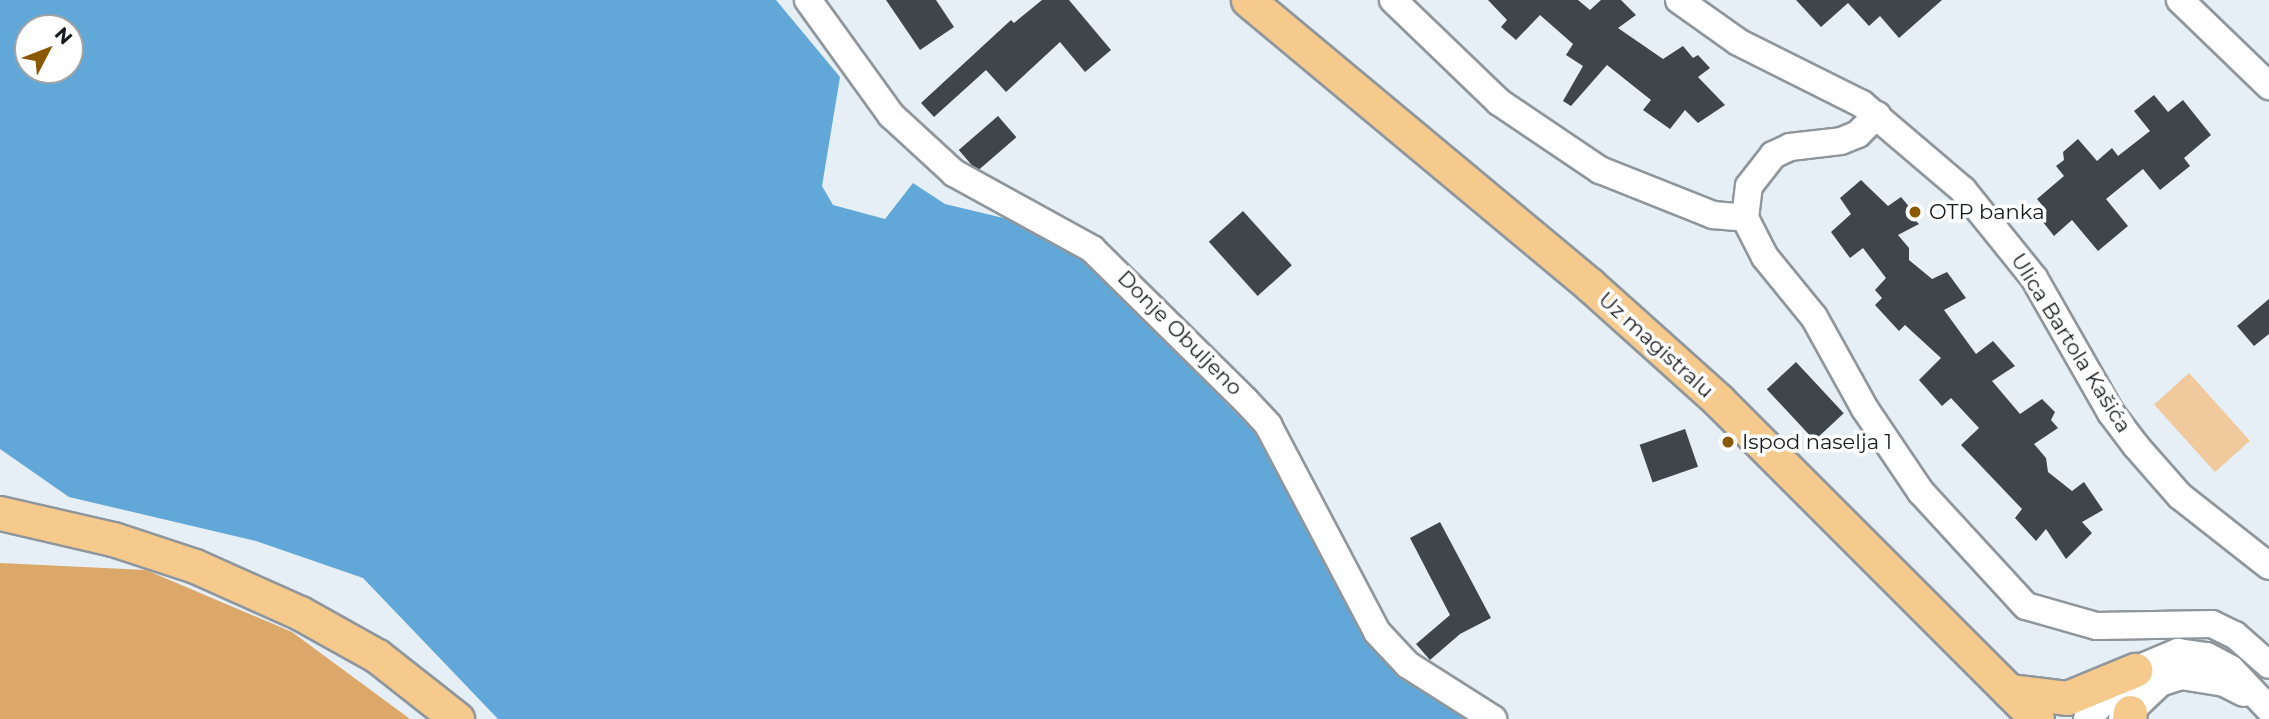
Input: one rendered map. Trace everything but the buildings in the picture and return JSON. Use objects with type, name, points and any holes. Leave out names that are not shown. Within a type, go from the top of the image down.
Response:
[{"type":"main road","name":"Uz magistralu","points":[[1248,0],[1590,285],[1718,400],[2037,719]]},
{"type":"main road","points":[[0,513],[113,539],[195,566],[300,612],[377,656],[457,719]]},
{"type":"main road","points":[[2009,691],[2067,698],[2135,670]]},
{"type":"street","name":"Donje Obuljeno","points":[[808,0],[891,115],[954,173],[1092,249],[1246,401],[1268,425],[1346,583],[1377,632],[1408,665],[1493,719]]},
{"type":"street","points":[[1393,0],[1499,102],[1600,170],[1713,215],[1745,218]]},
{"type":"street","name":"Ulica Bartola Kašića","points":[[1679,0],[1738,42],[1846,93],[1877,115],[1989,217],[2034,278],[2111,414],[2180,496],[2233,541],[2269,566]]},
{"type":"street","points":[[2180,0],[2269,86]]},
{"type":"street","points":[[1877,115],[1858,134],[1841,141],[1790,146],[1773,155],[1749,186],[1745,218],[1765,257],[1814,317],[1865,410],[1921,492],[2026,606],[2096,626],[2212,624],[2235,635],[2269,665]]},
{"type":"street","points":[[2087,719],[2135,670],[2178,652],[2207,656],[2231,669],[2267,706]]},
{"type":"street","points":[[2127,717],[2160,683],[2181,676],[2224,683],[2267,706]]},
{"type":"shaded area","points":[[2189,373],[2250,441],[2215,472],[2154,404]]},
{"type":"shaded area","points":[[0,563],[146,570],[292,632],[410,719],[0,719]]},
{"type":"water","points":[[0,0],[776,0],[840,77],[822,186],[833,205],[885,219],[913,183],[945,204],[1033,225],[1077,252],[1276,454],[1341,587],[1476,719],[498,719],[363,578],[256,541],[69,497],[0,449]]},
{"type":"place","name":"OTP banka","points":[[1915,212]]},
{"type":"place","name":"Ispod naselja 1","points":[[1728,442]]}]
